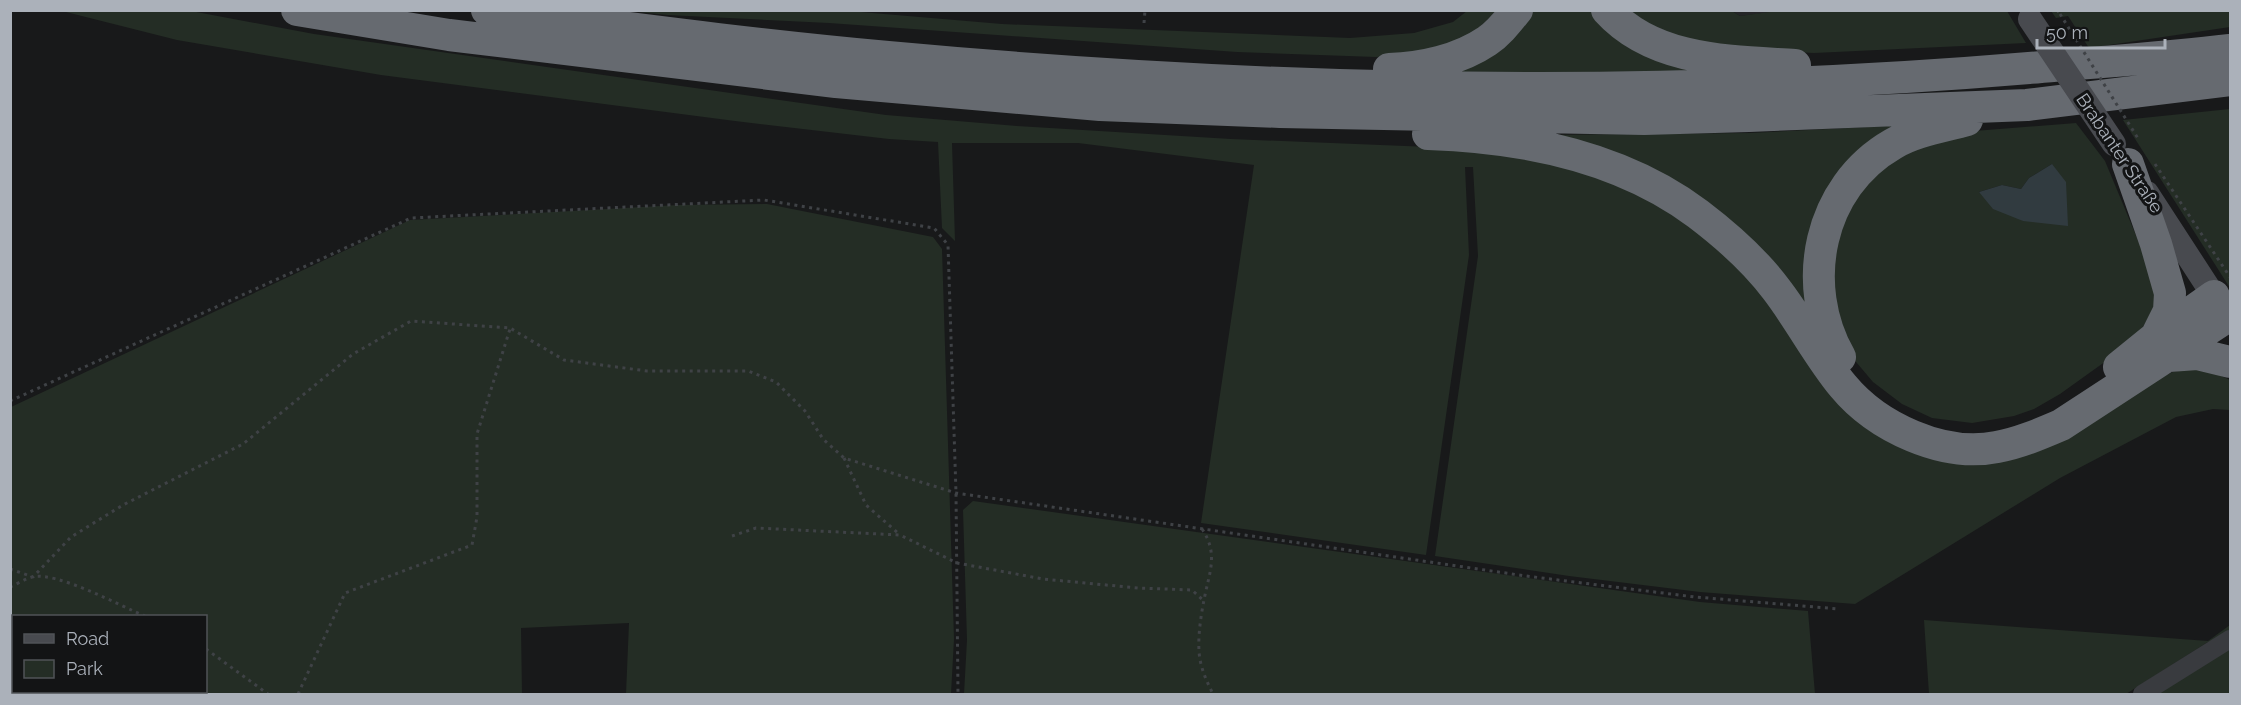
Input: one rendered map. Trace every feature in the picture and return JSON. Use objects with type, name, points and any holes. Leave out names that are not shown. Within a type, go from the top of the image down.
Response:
[{"type":"highway","points":[[297,10],[449,35],[836,82],[1100,105],[1280,112],[1644,119],[2027,105],[2230,80]]},
{"type":"highway","points":[[487,10],[761,44],[1024,68],[1227,81],[1466,87],[1642,87],[1913,78],[2230,50]]},
{"type":"highway","points":[[1227,81],[1334,69],[1400,69],[1428,65],[1455,57],[1489,40],[1517,10]]},
{"type":"highway","points":[[1607,10],[1644,39],[1681,52],[1714,60],[1814,67],[1871,65],[1913,78]]},
{"type":"highway","points":[[2027,105],[1905,138],[1881,152],[1856,174],[1832,212],[1824,230],[1818,262],[1819,298],[1827,332],[1850,374],[1862,388],[1898,414],[1932,429],[1979,435],[2017,429],[2053,413],[2162,346],[2230,362]]},
{"type":"highway","points":[[1280,112],[1363,130],[1450,134],[1536,144],[1571,153],[1655,187],[1697,214],[1741,250],[1775,288],[1833,372],[1865,409],[1894,428],[1927,441],[1979,449],[1995,448],[2028,439],[2061,424],[2162,346],[2226,302]]},
{"type":"highway","points":[[2133,152],[2170,293],[2162,346]]},
{"type":"main road","name":"Brabanter Straße","points":[[2028,15],[2133,152],[2226,302]]},
{"type":"street","points":[[2142,694],[2230,639]]},
{"type":"path","points":[[1144,23],[1145,10]]},
{"type":"path","points":[[2058,12],[2133,152],[2226,302]]},
{"type":"path","points":[[10,401],[411,218],[764,200],[934,228],[948,245],[956,494],[958,694]]},
{"type":"path","points":[[10,587],[33,577],[71,537],[123,506],[243,444],[353,354],[411,321],[510,328],[564,360],[647,371],[748,371],[776,382],[805,411],[823,439],[844,458],[866,505],[900,535],[957,563],[1043,579],[1138,588],[1192,590],[1204,601]]},
{"type":"path","points":[[298,694],[345,593],[472,545],[477,518],[477,434],[510,328]]},
{"type":"path","points":[[844,458],[956,494],[1537,577],[1695,597],[1839,609]]},
{"type":"path","points":[[732,536],[756,528],[900,535]]},
{"type":"path","points":[[1202,529],[1209,539],[1212,566],[1204,601],[1198,650],[1202,670],[1213,694]]},
{"type":"path","points":[[10,569],[33,577],[51,579],[83,588],[143,615]]},
{"type":"path","points":[[207,650],[268,694]]},
{"type":"shaded area","points":[[1732,11],[1783,11],[1740,16]]},
{"type":"shaded area","points":[[2052,164],[2066,182],[2068,226],[2023,221],[1993,209],[1979,192],[2002,185],[2021,189],[2029,178]]},
{"type":"green space","points":[[837,10],[1002,24],[1350,38],[1414,33],[1453,22],[1467,11],[1496,11],[1478,29],[1451,44],[1423,54],[1376,57],[1237,52],[629,11]]},
{"type":"green space","points":[[1521,10],[1600,11],[1733,73],[1402,76]]},
{"type":"green space","points":[[1783,10],[2007,11],[2026,43],[1814,53],[1730,49],[1658,32],[1627,11],[1732,11],[1740,16]]},
{"type":"green space","points":[[62,11],[191,11],[314,34],[886,115],[1017,126],[1231,139],[1479,149],[1572,169],[1639,193],[1723,249],[1760,289],[1803,351],[1967,460],[2173,372],[2189,369],[2213,372],[2230,380],[2230,410],[2213,409],[2176,417],[2060,478],[1855,604],[1700,592],[1435,556],[1478,256],[1473,167],[1465,167],[1469,255],[1426,555],[1201,523],[1254,165],[1078,143],[952,143],[955,241],[942,228],[938,142],[889,139],[735,121],[381,75],[177,40]]},
{"type":"green space","points":[[2051,11],[2230,11],[2230,27],[2089,48],[2068,16],[2056,18]]},
{"type":"green space","points":[[2230,109],[2230,288],[2123,120]]},
{"type":"green space","points":[[2076,123],[2105,161],[2155,281],[2154,309],[2134,341],[2060,394],[2034,409],[2014,416],[1972,423],[1932,418],[1902,404],[1873,382],[1851,356],[1833,312],[1833,240],[1844,210],[1891,157],[1962,132]],"holes":[[[2052,164],[2023,221],[1979,192],[2002,185],[2021,189],[2029,178]]]},
{"type":"green space","points":[[1908,125],[1843,179],[1823,341],[1762,261],[1537,135],[1750,133]]},
{"type":"green space","points":[[767,204],[933,237],[942,249],[954,639],[951,694],[626,694],[629,623],[521,628],[522,694],[11,694],[11,407],[410,220],[678,205]]},
{"type":"green space","points":[[973,501],[1700,602],[1808,611],[1815,694],[964,694],[967,640],[963,510]]},
{"type":"green space","points":[[1924,620],[2208,641],[2230,625],[2230,634],[2210,646],[2208,642],[2126,694],[1929,694]]},
{"type":"green space","points":[[2230,648],[2230,694],[2156,694]]}]
